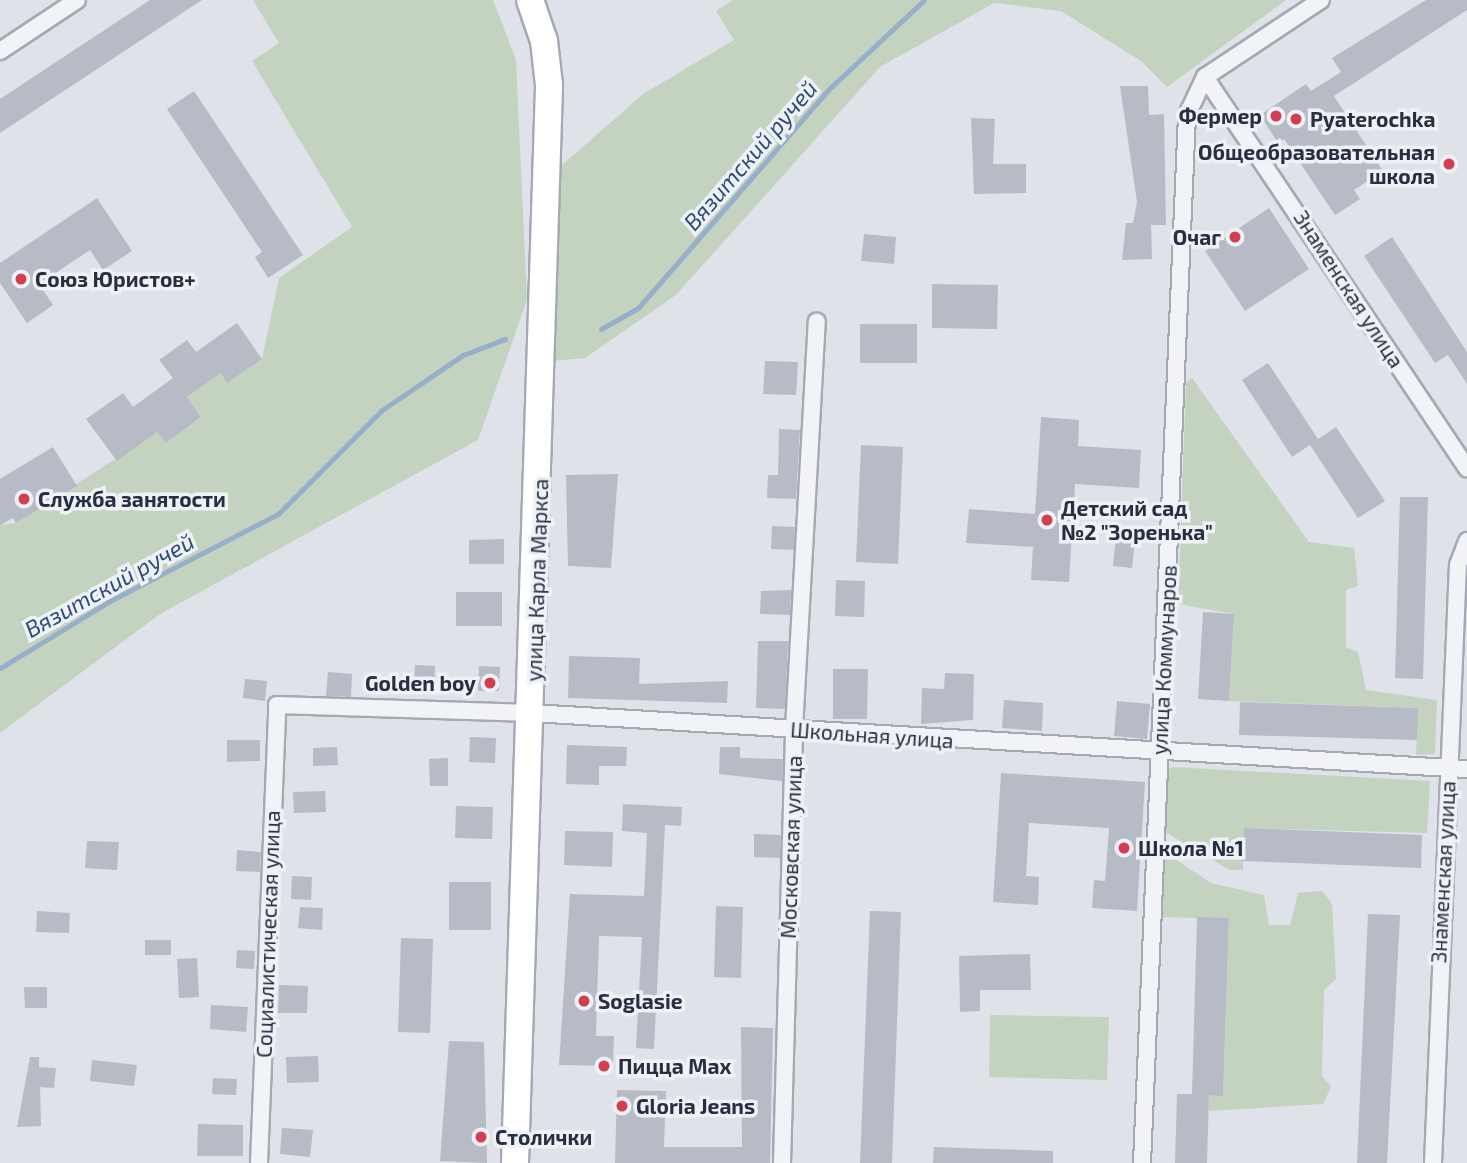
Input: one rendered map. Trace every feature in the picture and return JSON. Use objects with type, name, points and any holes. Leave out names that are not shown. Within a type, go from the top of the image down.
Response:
[{"type":"main road","name":"улица Карла Маркса","points":[[515,1163],[544,363],[549,85],[544,41],[530,0]]},
{"type":"street","points":[[0,51],[78,0]]},
{"type":"street","points":[[1205,77],[1321,0]]},
{"type":"street","name":"Знаменская улица","points":[[1205,77],[1467,468]]},
{"type":"street","name":"улица Коммунаров","points":[[1142,1163],[1159,754],[1182,354],[1187,115],[1205,77]]},
{"type":"street","name":"Московская улица","points":[[782,1163],[794,729],[817,321]]},
{"type":"street","name":"Знаменская улица","points":[[1433,1163],[1458,565],[1467,541]]},
{"type":"street","name":"Школьная улица","points":[[277,705],[532,713],[1159,754],[1467,769]]},
{"type":"street","name":"Социалистическая улица","points":[[260,1163],[277,705]]},
{"type":"green space","points":[[253,0],[493,0],[516,60],[527,300],[478,440],[160,614],[0,733],[0,525],[16,523],[157,432],[166,443],[201,417],[187,397],[221,373],[227,382],[262,359],[279,278],[352,227],[252,61],[279,43]]},
{"type":"green space","points":[[733,0],[1286,0],[1167,87],[1141,61],[1061,11],[994,3],[880,67],[676,295],[585,358],[553,361],[561,166],[643,94],[734,40],[716,11]]},
{"type":"green space","points":[[1192,378],[1309,542],[1354,548],[1358,586],[1346,590],[1346,647],[1358,652],[1366,690],[1437,700],[1435,754],[1416,755],[1418,708],[1229,701],[1234,614],[1178,604],[1186,382]]},
{"type":"green space","points":[[1173,767],[1430,781],[1427,833],[1244,828],[1243,870],[1230,870],[1163,831],[1165,771]]},
{"type":"green space","points":[[1169,855],[1211,883],[1264,895],[1269,925],[1290,925],[1298,893],[1322,891],[1332,904],[1336,979],[1324,990],[1322,1076],[1331,1087],[1323,1104],[1209,1111],[1209,1095],[1223,1095],[1229,919],[1159,917],[1162,858]]},
{"type":"green space","points":[[990,1015],[1109,1017],[1107,1080],[989,1077]]},
{"type":"building","points":[[150,0],[202,0],[0,133],[0,99]]},
{"type":"building","points":[[1426,0],[1467,0],[1467,10],[1334,96],[1383,171],[1354,190],[1360,199],[1335,215],[1284,139],[1278,143],[1260,115],[1306,84],[1311,91],[1341,72],[1332,58]]},
{"type":"building","points":[[1120,86],[1148,86],[1149,115],[1164,114],[1166,225],[1151,225],[1152,259],[1122,260],[1126,223],[1133,223],[1137,202]]},
{"type":"building","points":[[194,91],[303,255],[268,278],[255,257],[262,252],[167,109]]},
{"type":"building","points":[[971,118],[995,119],[993,164],[1026,164],[1026,193],[974,194]]},
{"type":"building","points":[[97,198],[132,251],[103,270],[90,250],[39,284],[53,305],[27,323],[0,283],[0,263]]},
{"type":"building","points":[[1269,208],[1309,269],[1245,311],[1205,251]]},
{"type":"building","points":[[864,234],[896,237],[894,264],[861,261]]},
{"type":"building","points":[[1392,237],[1467,352],[1467,384],[1448,355],[1435,363],[1364,256]]},
{"type":"building","points":[[932,284],[998,285],[997,329],[932,328]]},
{"type":"building","points":[[237,323],[262,359],[227,383],[221,373],[187,397],[201,417],[166,443],[157,432],[117,461],[86,419],[123,393],[133,407],[173,378],[159,360],[187,340],[196,352]]},
{"type":"building","points":[[860,324],[917,324],[917,363],[860,363]]},
{"type":"building","points":[[765,361],[798,362],[796,395],[763,394]]},
{"type":"building","points":[[1268,363],[1318,439],[1336,427],[1385,501],[1358,518],[1310,445],[1292,457],[1242,380]]},
{"type":"building","points":[[1041,417],[1079,420],[1078,446],[1141,450],[1139,488],[1075,484],[1069,582],[1031,580],[1033,547],[966,543],[969,509],[1035,514]]},
{"type":"building","points":[[779,429],[800,430],[796,499],[767,498],[768,475],[778,475]]},
{"type":"building","points":[[861,445],[903,447],[898,564],[856,562]]},
{"type":"building","points":[[53,447],[77,486],[16,523],[13,518],[0,525],[0,479]]},
{"type":"building","points":[[618,474],[611,568],[568,566],[566,475]]},
{"type":"building","points":[[1400,497],[1428,497],[1423,679],[1395,678]]},
{"type":"building","points":[[772,526],[795,527],[794,550],[771,549]]},
{"type":"building","points":[[1116,537],[1135,539],[1132,568],[1113,566]]},
{"type":"building","points":[[504,539],[504,564],[469,564],[469,540]]},
{"type":"building","points":[[836,580],[865,581],[864,617],[835,616]]},
{"type":"building","points":[[791,590],[790,615],[760,614],[761,591]]},
{"type":"building","points":[[456,592],[502,592],[502,626],[456,626]]},
{"type":"building","points":[[1203,612],[1234,614],[1229,701],[1198,699]]},
{"type":"building","points":[[758,641],[788,641],[785,709],[756,708]]},
{"type":"building","points":[[569,656],[640,658],[639,684],[728,681],[727,703],[568,698]]},
{"type":"building","points":[[415,665],[435,666],[434,694],[414,694]]},
{"type":"building","points":[[479,666],[500,667],[499,691],[478,691]]},
{"type":"building","points":[[833,669],[868,669],[867,719],[833,719]]},
{"type":"building","points":[[328,672],[352,674],[351,697],[326,696]]},
{"type":"building","points":[[945,673],[974,674],[973,720],[921,724],[922,688],[944,689]]},
{"type":"building","points":[[245,679],[267,681],[265,701],[243,698]]},
{"type":"building","points":[[1004,700],[1043,703],[1042,731],[1002,728]]},
{"type":"building","points":[[1117,701],[1150,704],[1147,739],[1114,736]]},
{"type":"building","points":[[1240,702],[1418,708],[1417,740],[1239,735]]},
{"type":"building","points":[[470,737],[496,738],[495,763],[469,762]]},
{"type":"building","points":[[227,740],[260,740],[260,761],[227,762]]},
{"type":"building","points":[[567,745],[627,747],[626,766],[599,766],[599,785],[566,784]]},
{"type":"building","points":[[337,747],[338,765],[313,766],[313,748]]},
{"type":"building","points":[[720,747],[740,747],[740,758],[783,759],[782,781],[719,774]]},
{"type":"building","points":[[448,758],[448,786],[430,786],[429,759]]},
{"type":"building","name":"Школа №1","points":[[1001,773],[1145,782],[1137,911],[1092,908],[1094,880],[1105,881],[1109,828],[1029,823],[1026,876],[1039,877],[1038,905],[993,902]]},
{"type":"building","points":[[325,791],[326,812],[294,813],[293,792]]},
{"type":"building","points":[[623,804],[682,807],[681,826],[665,825],[654,1049],[636,1048],[642,937],[599,936],[596,1036],[614,1036],[613,1066],[559,1065],[570,894],[644,896],[647,833],[622,831]]},
{"type":"building","points":[[456,806],[493,807],[492,839],[455,838]]},
{"type":"building","points":[[1244,828],[1422,835],[1421,868],[1242,861]]},
{"type":"building","points":[[565,831],[613,832],[612,867],[564,865]]},
{"type":"building","points":[[754,834],[781,835],[780,858],[754,857]]},
{"type":"building","points":[[87,841],[119,842],[117,870],[85,868]]},
{"type":"building","points":[[237,850],[261,852],[260,872],[236,871]]},
{"type":"building","points":[[292,876],[312,877],[311,900],[291,899]]},
{"type":"building","points":[[449,882],[491,882],[491,930],[449,930]]},
{"type":"building","points":[[716,906],[743,907],[741,978],[714,977]]},
{"type":"building","points":[[300,907],[323,908],[322,930],[298,928]]},
{"type":"building","points":[[37,911],[70,913],[69,933],[36,932]]},
{"type":"building","points":[[870,911],[901,912],[892,1163],[860,1163]]},
{"type":"building","points":[[1368,914],[1400,915],[1387,1163],[1357,1163]]},
{"type":"building","points":[[1197,917],[1229,918],[1223,1096],[1209,1095],[1207,1163],[1175,1163],[1177,1094],[1192,1094]]},
{"type":"building","points":[[401,938],[433,939],[430,1033],[398,1032]]},
{"type":"building","points":[[145,940],[171,940],[171,955],[145,955]]},
{"type":"building","points":[[237,950],[255,951],[254,969],[236,968]]},
{"type":"building","points":[[1030,954],[1031,990],[980,990],[980,1011],[960,1012],[959,956]]},
{"type":"building","points":[[197,958],[199,997],[179,998],[177,959]]},
{"type":"building","points":[[279,985],[308,986],[307,1013],[278,1013]]},
{"type":"building","points":[[24,987],[47,987],[47,1008],[25,1008]]},
{"type":"building","points":[[211,1005],[248,1007],[246,1032],[210,1029]]},
{"type":"building","points":[[741,1027],[773,1028],[770,1163],[615,1163],[617,1090],[666,1091],[664,1147],[742,1147]]},
{"type":"building","points":[[449,1041],[484,1042],[487,1163],[440,1161]]},
{"type":"building","points":[[318,1056],[319,1082],[287,1083],[286,1057]]},
{"type":"building","points":[[30,1057],[39,1057],[39,1067],[56,1068],[54,1088],[40,1087],[41,1126],[17,1127]]},
{"type":"building","points":[[92,1060],[137,1065],[134,1086],[90,1081]]},
{"type":"building","points":[[213,1078],[237,1079],[236,1095],[212,1094]]},
{"type":"building","points":[[198,1124],[243,1125],[243,1156],[197,1156]]},
{"type":"building","points":[[282,1128],[313,1130],[310,1157],[280,1154]]},
{"type":"building","points":[[934,1147],[1053,1151],[1053,1163],[933,1163]]},
{"type":"waterway","name":"Вязитский ручей","points":[[601,329],[638,308],[829,89],[924,0]]},
{"type":"waterway","name":"Вязитский ручей","points":[[0,668],[108,602],[278,514],[382,410],[463,355],[505,339]]},
{"type":"place","name":"Фермер","points":[[1276,116]]},
{"type":"place","name":"Pyaterochka","points":[[1296,119]]},
{"type":"place","name":"Общеобразовательная школа","points":[[1449,164]]},
{"type":"place","name":"Очаг","points":[[1235,237]]},
{"type":"place","name":"Союз Юристов+","points":[[21,279]]},
{"type":"place","name":"Служба занятости","points":[[24,499]]},
{"type":"place","name":"Детский сад №2 \"Зоренька\"","points":[[1047,520]]},
{"type":"place","name":"Golden boy","points":[[490,683]]},
{"type":"place","name":"Школа №1","points":[[1124,848]]},
{"type":"place","name":"Soglasie","points":[[584,1001]]},
{"type":"place","name":"Пицца Max","points":[[604,1066]]},
{"type":"place","name":"Gloria Jeans","points":[[622,1106]]},
{"type":"place","name":"Столички","points":[[481,1137]]}]
